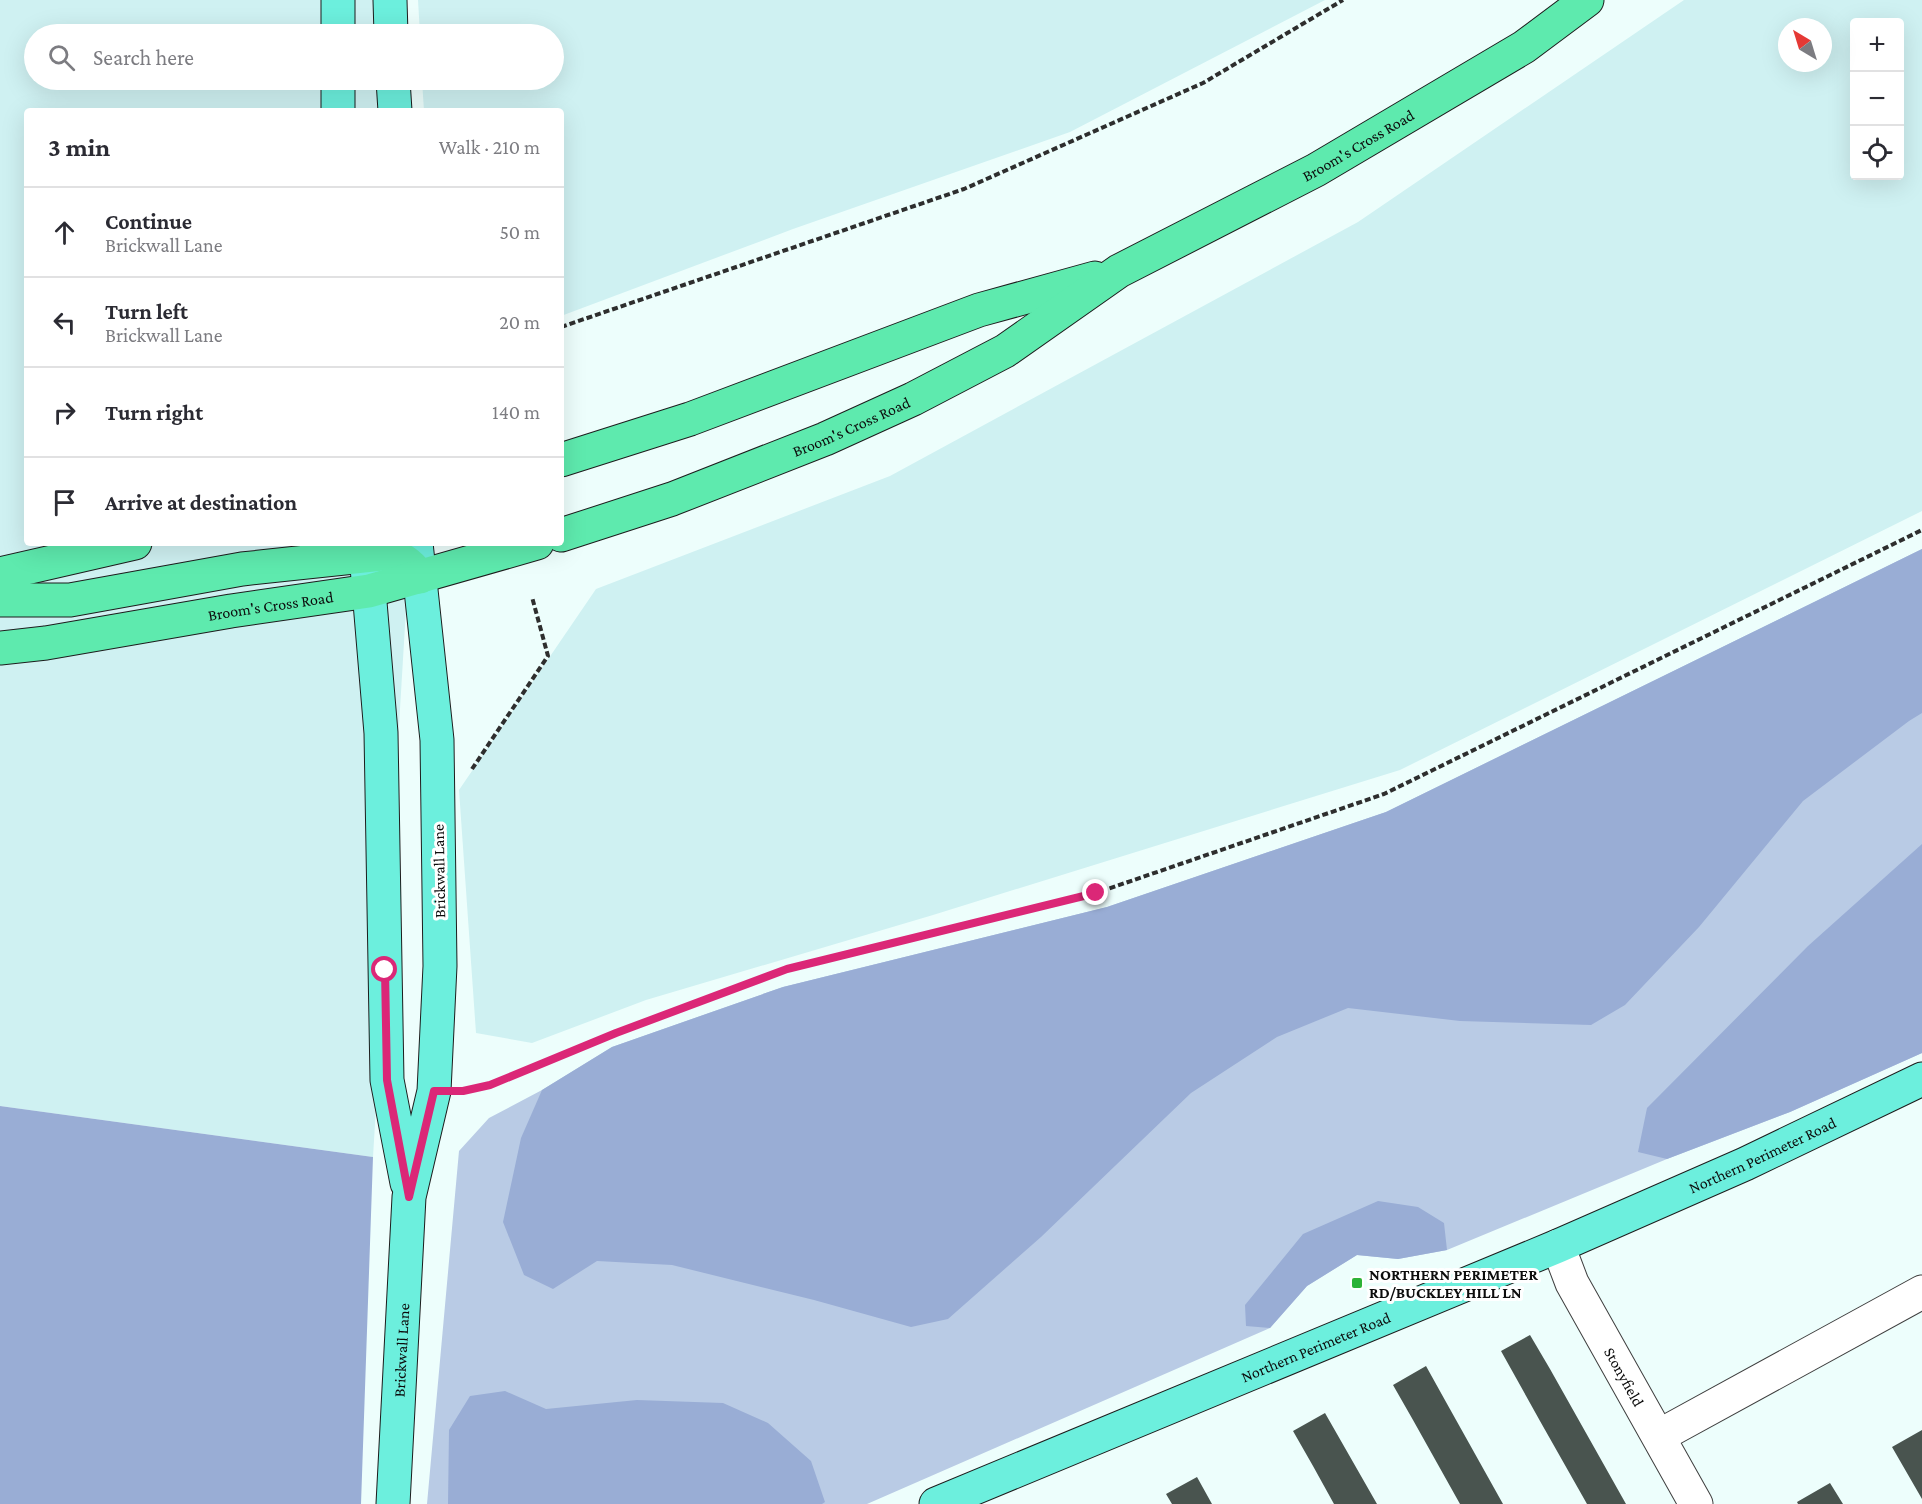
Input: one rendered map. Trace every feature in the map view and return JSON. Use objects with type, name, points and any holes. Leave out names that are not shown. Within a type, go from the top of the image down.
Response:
[{"type":"highway","name":"Broom's Cross Road","points":[[564,534],[683,495],[825,439],[913,399],[1005,351],[1119,271],[1316,170],[1524,47],[1587,0]]},
{"type":"highway","name":"Broom's Cross Road","points":[[564,459],[690,419],[978,310],[1119,271]]},
{"type":"highway","points":[[0,574],[122,546]]},
{"type":"highway","name":"Broom's Cross Road","points":[[0,648],[46,643],[231,611],[369,591],[527,546]]},
{"type":"highway","points":[[0,600],[70,600],[365,549],[405,560],[420,577]]},
{"type":"main road","points":[[338,0],[338,24]]},
{"type":"main road","points":[[390,0],[391,24]]},
{"type":"main road","points":[[338,90],[338,108]]},
{"type":"main road","points":[[393,90],[394,108]]},
{"type":"main road","name":"Brickwall Lane","points":[[393,1504],[409,1197],[434,1091],[440,966],[437,740],[416,546]]},
{"type":"main road","name":"Brickwall Lane","points":[[365,549],[381,733],[387,1080],[409,1197]]},
{"type":"main road","name":"Northern Perimeter Road","points":[[941,1503],[1558,1246],[1745,1164],[1922,1079]]},
{"type":"street","name":"Stonyfield","points":[[1558,1246],[1572,1283],[1696,1504]]},
{"type":"street","points":[[1659,1436],[1922,1292]]},
{"type":"path","points":[[564,326],[964,189],[1203,83],[1343,0]]},
{"type":"path","points":[[434,1091],[463,1091],[490,1085],[616,1033],[787,969],[1096,893],[1384,794],[1922,530]]},
{"type":"path","points":[[471,770],[548,656],[532,597]]},
{"type":"shaded area","points":[[0,0],[374,0],[376,24],[24,24],[24,90],[381,90],[383,108],[24,108],[24,546],[410,546],[373,1157],[0,1106]]},
{"type":"shaded area","points":[[418,0],[1325,0],[1070,132],[793,229],[564,315],[564,108],[424,108],[423,90],[564,90],[564,24],[419,24]]},
{"type":"shaded area","points":[[1684,0],[1922,0],[1922,511],[1400,770],[933,915],[646,1000],[532,1043],[476,1033],[459,790],[596,589],[890,476],[1358,222]]},
{"type":"shaded area","points":[[1922,549],[1922,1053],[1790,1112],[1667,1159],[1447,1250],[1398,1259],[1357,1255],[1307,1286],[1270,1328],[867,1504],[427,1504],[459,1151],[489,1118],[542,1090],[612,1047],[783,987],[1107,907],[1386,812]]},
{"type":"shaded area","points":[[1922,549],[1922,713],[1803,801],[1699,927],[1625,1005],[1591,1025],[1460,1021],[1348,1008],[1277,1037],[1191,1093],[1041,1237],[948,1319],[911,1327],[672,1265],[597,1261],[553,1289],[524,1275],[503,1222],[521,1138],[542,1090],[612,1047],[783,987],[1107,907],[1386,812]]},
{"type":"shaded area","points":[[1922,844],[1922,1053],[1790,1112],[1667,1159],[1638,1152],[1647,1108],[1808,946]]},
{"type":"shaded area","points":[[0,1106],[373,1157],[361,1504],[0,1504]]},
{"type":"shaded area","points":[[1378,1201],[1418,1207],[1444,1223],[1447,1250],[1398,1259],[1357,1255],[1307,1286],[1270,1328],[1246,1326],[1245,1305],[1303,1234]]},
{"type":"shaded area","points":[[505,1391],[546,1409],[637,1400],[723,1403],[768,1423],[811,1461],[825,1502],[822,1504],[448,1504],[449,1430],[470,1396]]},
{"type":"building","points":[[1530,1335],[1626,1504],[1587,1504],[1501,1351]]},
{"type":"building","points":[[1426,1366],[1503,1504],[1460,1504],[1393,1385]]},
{"type":"building","points":[[1325,1413],[1377,1504],[1334,1504],[1293,1431]]},
{"type":"building","points":[[1922,1430],[1922,1499],[1892,1447]]},
{"type":"building","points":[[1197,1477],[1212,1504],[1172,1504],[1166,1494]]},
{"type":"building","points":[[1830,1483],[1843,1504],[1798,1504],[1797,1502]]},
{"type":"place","name":"NORTHERN PERIMETER RD/BUCKLEY HILL LN","points":[[1357,1283]]},
{"type":"route","points":[[385,970],[387,1080],[409,1197],[434,1091],[463,1091],[490,1085],[616,1033],[787,969],[1096,893]]}]
